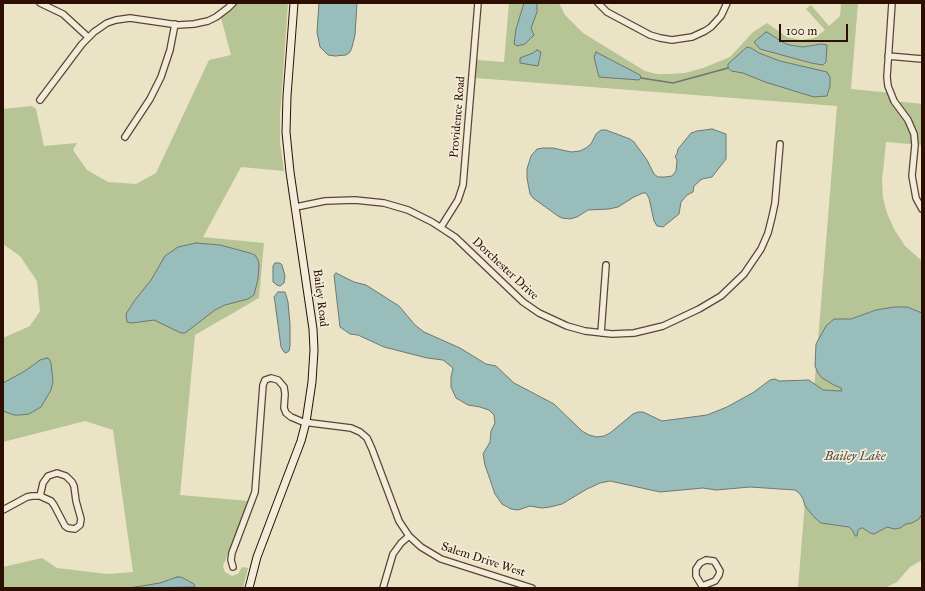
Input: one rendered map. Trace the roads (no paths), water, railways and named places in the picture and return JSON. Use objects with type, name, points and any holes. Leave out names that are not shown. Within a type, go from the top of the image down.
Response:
[{"type":"main road","name":"Bailey Road","points":[[249,588],[258,557],[298,452],[306,422],[312,382],[314,341],[289,161],[286,127],[294,3]]},
{"type":"street","points":[[40,3],[63,14],[88,37]]},
{"type":"street","points":[[40,100],[88,37],[102,25],[121,19],[133,18],[174,24],[194,24],[208,21],[220,15],[233,3]]},
{"type":"street","name":"Providence Road","points":[[441,227],[458,200],[463,185],[478,3]]},
{"type":"street","points":[[598,3],[607,12],[650,35],[672,40],[692,37],[705,31],[721,16],[727,3]]},
{"type":"street","points":[[892,3],[887,77],[894,101],[908,120],[914,134],[915,145],[912,176],[915,193],[922,209]]},
{"type":"street","points":[[125,137],[150,99],[161,77],[170,50],[174,24]]},
{"type":"street","points":[[888,56],[922,59]]},
{"type":"street","name":"Dorchester Drive","points":[[296,207],[336,200],[355,200],[371,201],[408,210],[441,227],[463,244],[514,294],[532,309],[546,317],[567,326],[585,331],[618,334],[634,333],[672,322],[714,301],[744,274],[761,249],[768,233],[775,203],[780,144]]},
{"type":"street","points":[[601,333],[606,265]]},
{"type":"street","name":"Salem Drive West","points":[[233,567],[231,560],[232,553],[255,489],[263,385],[265,381],[270,378],[278,380],[284,387],[284,406],[286,413],[295,419],[306,422],[346,427],[356,430],[366,438],[372,449],[399,521],[409,536],[426,551],[440,559],[532,588]]},
{"type":"street","points":[[3,510],[27,497],[40,496],[51,501],[65,526],[75,529],[80,525],[81,519],[74,486],[66,476],[57,473],[48,476],[43,483],[40,496]]},
{"type":"street","points":[[383,588],[393,554],[409,536]]},
{"type":"street","points":[[696,588],[703,587],[712,583],[718,578],[720,571],[714,561],[706,560],[697,565],[696,576],[703,587]]},
{"type":"water","points":[[319,3],[357,3],[355,35],[350,52],[346,55],[328,55],[320,47],[317,32]]},
{"type":"water","points":[[524,3],[536,3],[537,5],[537,12],[531,28],[534,35],[525,44],[517,46],[514,44],[516,29]]},
{"type":"water","points":[[766,32],[790,45],[803,47],[821,44],[827,45],[826,62],[823,65],[811,63],[760,49],[754,42]]},
{"type":"water","points":[[747,47],[780,61],[827,72],[830,77],[830,86],[827,96],[814,97],[765,82],[743,73],[731,71],[728,68],[728,64]]},
{"type":"water","points":[[537,50],[541,52],[538,66],[520,63],[520,58]]},
{"type":"water","points":[[596,52],[640,75],[641,78],[639,80],[599,77],[594,57]]},
{"type":"water","points":[[712,129],[726,134],[726,159],[712,177],[702,179],[694,186],[693,192],[687,195],[681,202],[679,214],[663,227],[657,226],[654,221],[649,198],[646,193],[634,197],[618,207],[588,210],[577,217],[570,219],[558,216],[533,198],[530,194],[527,169],[531,156],[537,149],[553,148],[571,152],[580,151],[591,144],[596,134],[601,130],[606,130],[634,142],[647,160],[654,174],[658,177],[665,177],[672,176],[676,171],[677,160],[675,156],[678,149],[691,133]]},
{"type":"water","points":[[196,243],[220,245],[255,255],[259,265],[258,279],[254,295],[248,299],[225,305],[215,310],[185,333],[181,333],[154,320],[132,323],[127,322],[126,314],[151,280],[165,256],[178,247]]},
{"type":"water","points":[[275,263],[280,263],[282,265],[285,276],[284,283],[280,286],[273,282],[273,266]]},
{"type":"water","name":"Bailey Lake","points":[[336,273],[354,282],[366,285],[399,306],[415,325],[424,332],[460,348],[486,364],[496,366],[514,383],[554,404],[582,431],[597,437],[610,433],[633,414],[638,412],[643,412],[662,421],[707,415],[727,407],[754,392],[770,380],[775,379],[779,381],[809,380],[823,390],[842,391],[841,388],[822,378],[815,366],[816,344],[826,326],[834,319],[851,319],[876,310],[894,307],[907,307],[922,313],[922,514],[919,519],[900,528],[895,529],[887,527],[874,534],[861,528],[858,530],[857,536],[855,536],[849,527],[821,523],[805,506],[800,494],[795,490],[750,487],[716,490],[703,488],[660,492],[610,481],[600,483],[587,489],[562,504],[542,508],[530,506],[518,510],[511,509],[502,504],[495,494],[485,465],[483,454],[490,442],[491,431],[495,423],[494,415],[489,410],[468,405],[456,398],[451,387],[453,368],[443,360],[427,358],[384,347],[358,335],[350,334],[340,327],[334,275]]},
{"type":"water","points":[[278,292],[285,292],[288,302],[290,346],[289,351],[286,353],[281,347],[274,297]]},
{"type":"water","points":[[47,358],[51,363],[53,382],[51,390],[41,407],[29,414],[20,415],[14,415],[3,411],[3,383],[25,371],[40,360]]},
{"type":"water","points":[[181,577],[194,584],[195,587],[129,588],[160,583]]},
{"type":"waterway","points":[[641,78],[673,83],[728,68]]}]
